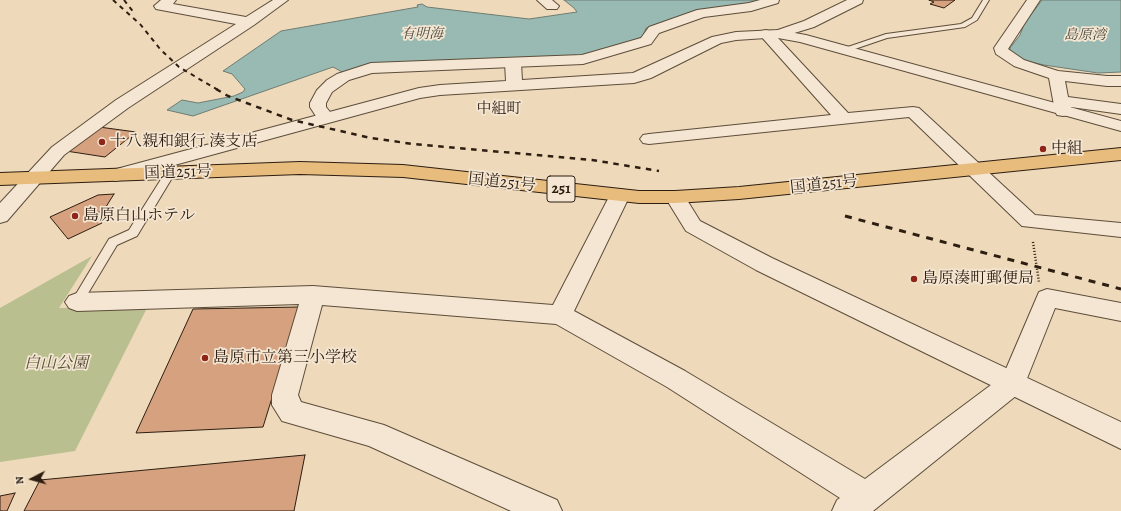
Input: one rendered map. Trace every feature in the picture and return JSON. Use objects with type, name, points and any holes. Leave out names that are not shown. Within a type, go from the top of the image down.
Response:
[{"type":"highway","name":"国道251号","points":[[0,179],[300,168],[403,171],[639,197],[675,197],[739,193],[1121,154]]},
{"type":"street","points":[[170,0],[161,6],[249,22]]},
{"type":"street","points":[[0,216],[58,151],[122,104],[282,0]]},
{"type":"street","points":[[325,117],[318,107],[318,103],[325,90],[333,82],[343,77],[371,68],[583,60],[646,41],[654,30],[702,13],[751,7],[773,0]]},
{"type":"street","points":[[116,175],[325,117],[419,93],[440,90],[634,78],[645,75],[716,40],[736,36],[772,34],[809,24],[857,0]]},
{"type":"street","points":[[1034,0],[1001,48],[1001,51],[1011,60],[1056,75],[1108,81],[1121,80]]},
{"type":"street","points":[[772,34],[843,50],[1062,106],[1121,126]]},
{"type":"street","points":[[772,34],[844,119]]},
{"type":"street","points":[[513,63],[514,86]]},
{"type":"street","points":[[1056,75],[1062,106]]},
{"type":"street","points":[[1062,106],[1121,109]]},
{"type":"street","points":[[649,139],[912,112],[1030,221],[1121,230]]},
{"type":"street","points":[[560,315],[620,195]]},
{"type":"street","points":[[675,197],[693,226],[764,264],[1121,436]]},
{"type":"street","points":[[77,302],[313,295],[560,315],[676,379],[858,504],[1013,383],[1047,298],[1121,312]]},
{"type":"street","points":[[313,295],[285,395],[286,405],[292,412],[374,434],[546,511]]},
{"type":"lane","points":[[843,50],[886,36],[963,26],[975,19],[986,0]]},
{"type":"lane","points":[[77,302],[113,242],[133,234],[170,173]]},
{"type":"path","points":[[1033,242],[1040,282]]},
{"type":"green space","name":"白山公園","points":[[92,256],[59,308],[148,306],[75,451],[0,462],[0,308]]},
{"type":"water","name":"有明海","points":[[564,0],[760,0],[747,4],[694,12],[646,28],[642,39],[579,59],[344,73],[333,67],[193,116],[167,110],[182,100],[198,103],[234,96],[243,92],[245,89],[232,74],[223,71],[281,31],[418,7],[417,5],[422,4],[427,7],[529,19],[577,12]]},
{"type":"water","name":"島原湾","points":[[1042,0],[1121,0],[1121,72],[1098,73],[1044,65],[1018,59],[1010,53],[1010,48],[1020,35],[1024,24]]},
{"type":"building","points":[[929,0],[955,0],[944,8],[930,4],[934,2]]},
{"type":"building","name":"十八親和銀行 湊支店","points":[[99,127],[136,132],[105,157],[66,151]]},
{"type":"building","name":"島原白山ホテル","points":[[114,194],[104,210],[95,214],[102,223],[68,239],[50,217],[98,195]]},
{"type":"building","points":[[300,307],[263,427],[136,433],[193,309]]},
{"type":"building","points":[[305,455],[294,511],[24,511],[40,480]]},
{"type":"building","points":[[15,493],[7,511],[0,511],[0,496]]},
{"type":"railway","points":[[113,0],[140,24],[160,49],[179,67],[218,90]]},
{"type":"railway","points":[[124,0],[135,14]]},
{"type":"railway","points":[[216,89],[228,96],[292,120],[371,138],[413,144],[592,160],[659,171]]},
{"type":"railway","points":[[845,216],[1121,289]]},
{"type":"place","name":"十八親和銀行 湊支店","points":[[102,142]]},
{"type":"place","name":"中組","points":[[1043,149]]},
{"type":"place","name":"島原白山ホテル","points":[[75,216]]},
{"type":"place","name":"島原湊町郵便局","points":[[914,279]]},
{"type":"place","name":"島原市立第三小学校","points":[[205,358]]},
{"type":"district","name":"中組町","points":[[499,109]]}]
